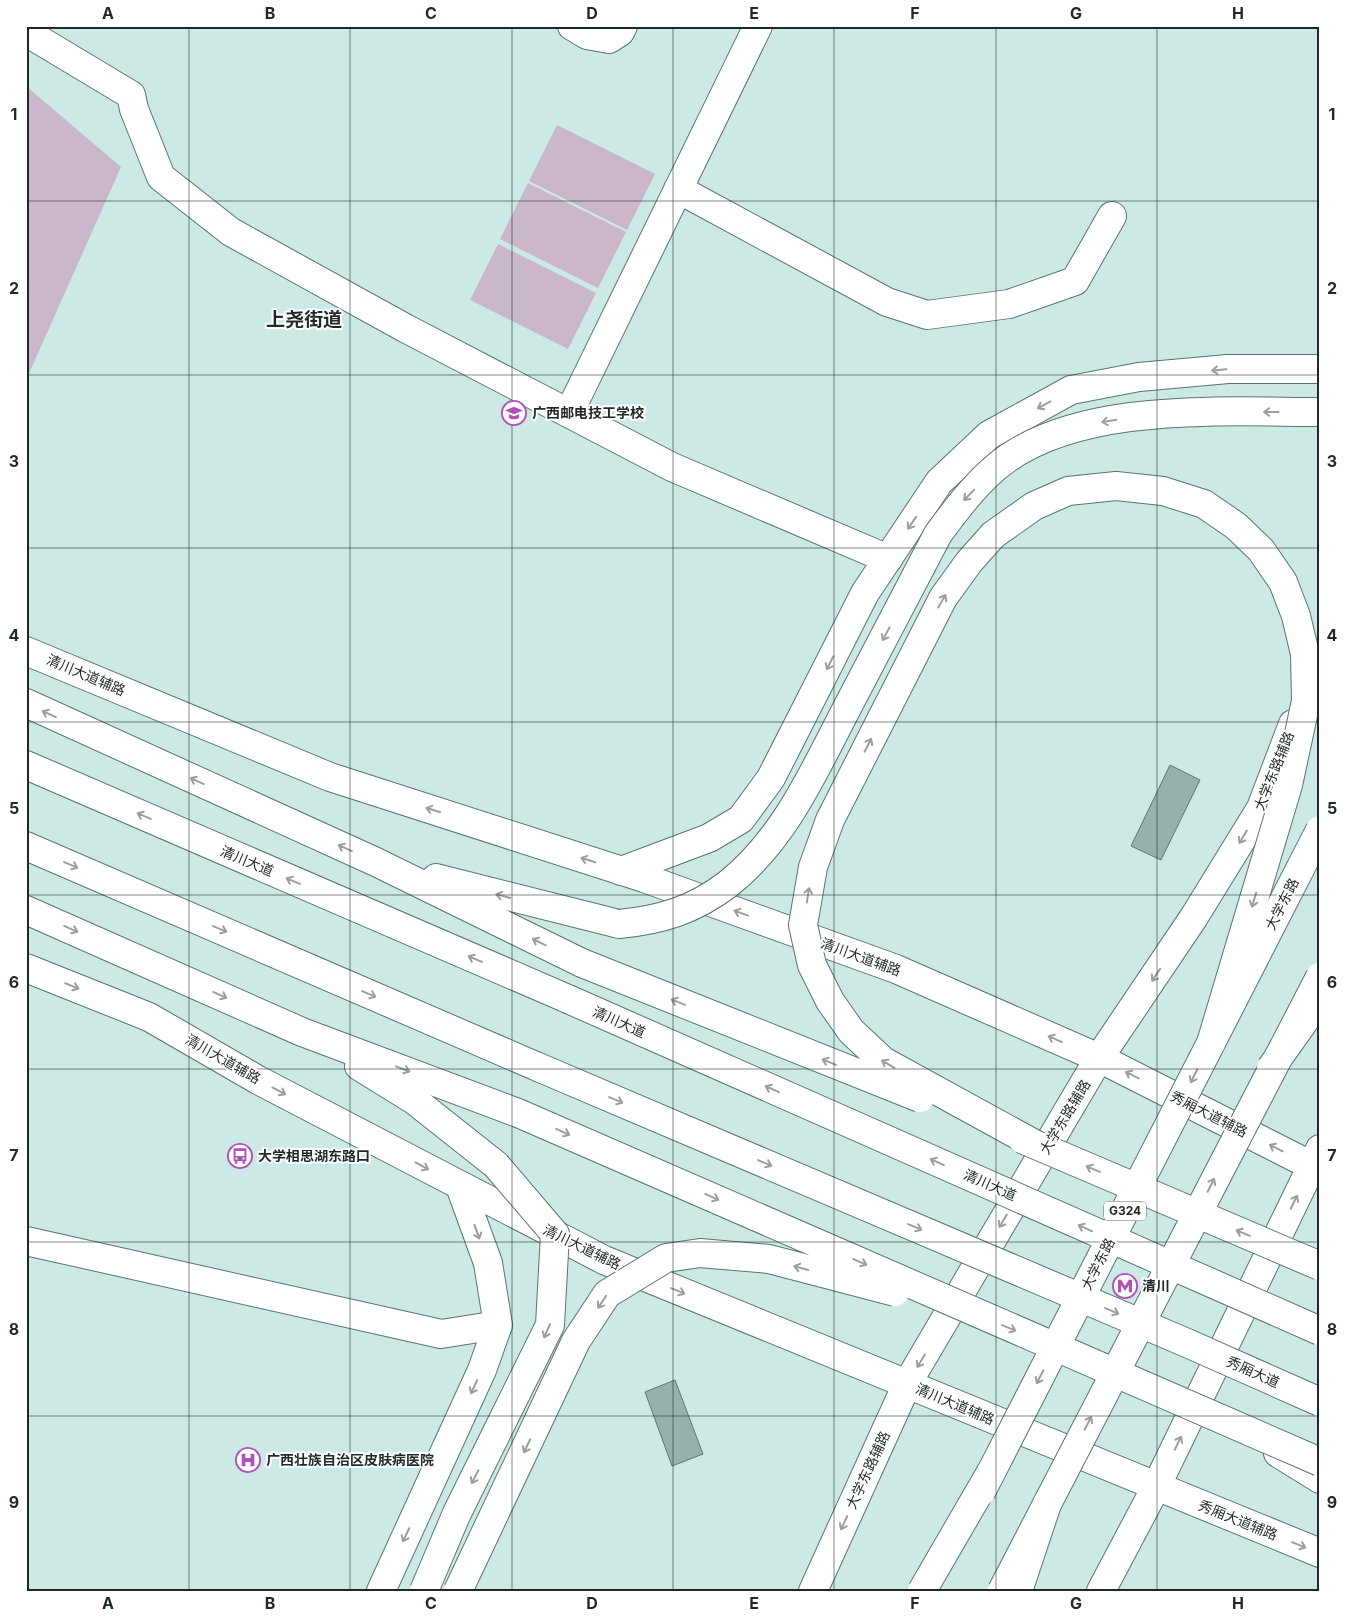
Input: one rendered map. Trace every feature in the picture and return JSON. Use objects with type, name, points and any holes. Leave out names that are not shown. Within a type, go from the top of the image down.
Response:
[{"type":"main road","points":[[572,26],[587,34],[609,39],[620,32],[623,26]]},
{"type":"main road","points":[[569,413],[758,26]]},
{"type":"main road","points":[[26,32],[131,95],[134,109],[161,177],[231,232],[405,328],[672,466],[888,559]]},
{"type":"main road","points":[[678,189],[887,302],[927,315],[1009,304],[1075,281],[1112,216]]},
{"type":"main road","points":[[621,871],[709,838],[741,819],[770,778],[865,593],[939,482],[989,435],[1071,390],[1139,377],[1228,369],[1320,369]]},
{"type":"main road","points":[[376,862],[619,924],[652,921],[688,909],[728,884],[765,847],[798,802],[938,534],[962,502],[996,468],[1020,451],[1052,436],[1087,424],[1124,418],[1229,412],[1320,412]]},
{"type":"main road","points":[[1038,1146],[883,1061],[851,1031],[830,1001],[812,965],[803,924],[813,867],[830,820],[942,598],[993,536],[1034,506],[1068,491],[1126,487],[1163,491],[1204,504],[1236,526],[1261,550],[1283,582],[1296,616],[1305,654],[1306,701],[1288,785],[1211,1043]]},
{"type":"main road","name":"大学东路辅路","points":[[813,1591],[907,1384],[1099,1058],[1194,917],[1261,808],[1320,647]]},
{"type":"main road","name":"清川大道辅路","points":[[26,651],[330,777],[621,871],[896,969],[1099,1058]]},
{"type":"main road","points":[[26,704],[376,862],[582,964],[1038,1146],[1315,1263]]},
{"type":"main road","name":"清川大道","points":[[26,765],[568,999],[1320,1331]]},
{"type":"main road","name":"大学东路","points":[[930,1591],[1320,830]]},
{"type":"main road","name":"秀厢大道","points":[[26,846],[538,1067],[1187,1343],[1320,1402]]},
{"type":"main road","points":[[26,910],[302,1032],[518,1113],[1320,1462]]},
{"type":"main road","name":"清川大道辅路","points":[[26,968],[149,1017],[258,1080],[604,1260],[1156,1487]]},
{"type":"main road","points":[[1002,1591],[1271,1068],[1320,977]]},
{"type":"main road","points":[[1271,1068],[1320,999]]},
{"type":"main road","points":[[302,1032],[414,1100],[496,1165],[555,1234],[550,1325],[457,1513],[424,1591]]},
{"type":"main road","name":"秀厢大道辅路","points":[[1099,1058],[1317,1162]]},
{"type":"main road","points":[[1102,1591],[1156,1487],[1317,1162]]},
{"type":"main road","points":[[380,1591],[482,1370],[498,1325],[488,1263],[460,1186]]},
{"type":"main road","points":[[26,1241],[440,1334],[498,1325]]},
{"type":"main road","points":[[458,1591],[576,1341],[607,1294],[666,1258],[700,1253],[769,1259],[967,1309]]},
{"type":"main road","points":[[1232,1424],[1320,1479]]},
{"type":"main road","points":[[922,1591],[991,1472]]},
{"type":"main road","name":"秀厢大道辅路","points":[[1156,1487],[1320,1553]]},
{"type":"main road","points":[[1018,1591],[1047,1504]]},
{"type":"shaded area","points":[[26,86],[121,167],[26,380]]},
{"type":"shaded area","points":[[557,125],[655,174],[627,230],[529,181]]},
{"type":"shaded area","points":[[528,183],[626,232],[598,288],[500,239]]},
{"type":"shaded area","points":[[498,244],[596,293],[568,349],[470,300]]},
{"type":"building","points":[[1170,765],[1200,780],[1161,860],[1131,846]]},
{"type":"building","points":[[675,1380],[703,1454],[672,1466],[645,1392]]},
{"type":"place","name":"广西邮电技工学校","points":[[514,413]]},
{"type":"place","name":"大学相思湖东路口","points":[[240,1156]]},
{"type":"place","name":"清川","points":[[1125,1286]]},
{"type":"place","name":"广西壮族自治区皮肤病医院","points":[[248,1460]]},
{"type":"district","name":"上尧街道","points":[[304,319]]}]
